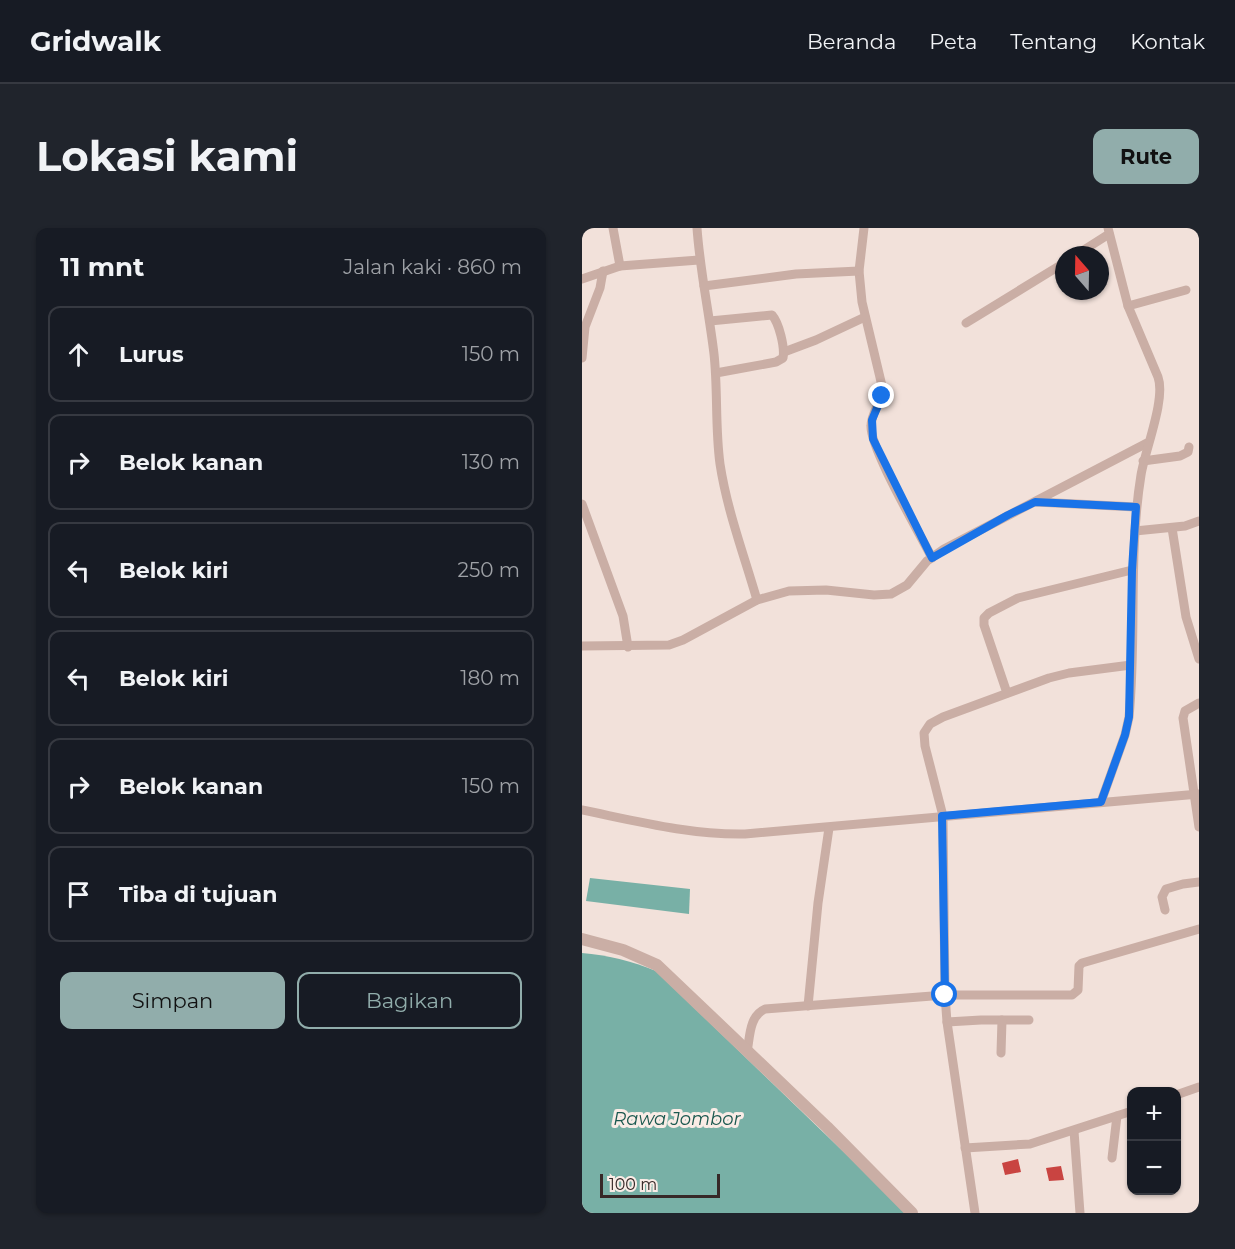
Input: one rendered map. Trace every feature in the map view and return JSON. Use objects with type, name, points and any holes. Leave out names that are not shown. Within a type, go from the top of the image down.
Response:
[{"type":"street","points":[[613,228],[621,266]]},
{"type":"street","points":[[697,228],[699,261],[710,321],[716,373],[717,439],[720,465],[735,531],[757,600]]},
{"type":"street","points":[[864,228],[859,271],[865,316],[883,390],[872,420],[873,439],[932,558]]},
{"type":"street","points":[[1088,246],[1108,231],[1128,306],[1161,384],[1161,395],[1143,461],[1136,507],[1128,726],[1101,802]]},
{"type":"street","points":[[582,279],[621,266],[699,261]]},
{"type":"street","points":[[966,323],[1055,269]]},
{"type":"street","points":[[582,358],[585,327],[600,288],[603,271]]},
{"type":"street","points":[[704,286],[796,273],[859,271]]},
{"type":"street","points":[[1128,306],[1186,290]]},
{"type":"street","points":[[710,321],[773,315],[784,352],[782,359],[776,362],[716,373]]},
{"type":"street","points":[[784,352],[865,316]]},
{"type":"street","points":[[582,646],[662,646],[675,643],[757,600],[789,591],[826,590],[874,595],[891,594],[908,585],[932,558],[1008,515],[1148,443]]},
{"type":"street","points":[[1143,461],[1180,456],[1188,452],[1189,447]]},
{"type":"street","points":[[1035,502],[1136,507]]},
{"type":"street","points":[[582,504],[622,616],[628,647]]},
{"type":"street","points":[[1135,531],[1185,526],[1199,521]]},
{"type":"street","points":[[1172,528],[1186,617],[1199,659]]},
{"type":"street","points":[[1007,693],[984,625],[984,618],[988,613],[1018,598],[1132,570]]},
{"type":"street","points":[[975,1213],[947,1022],[942,816],[924,740],[925,730],[930,724],[943,717],[1069,673],[1131,665]]},
{"type":"street","points":[[1199,703],[1185,711],[1183,718],[1199,827]]},
{"type":"street","points":[[582,810],[711,835],[829,828],[942,816],[1196,795]]},
{"type":"street","points":[[808,1006],[818,903],[829,828]]},
{"type":"street","points":[[1165,910],[1162,897],[1166,889],[1199,882]]},
{"type":"street","points":[[747,1052],[753,1020],[759,1012],[769,1008],[945,995],[1074,994],[1078,989],[1078,966],[1082,963],[1199,929]]},
{"type":"street","points":[[582,939],[631,953],[657,965],[912,1213]]},
{"type":"street","points":[[1001,1053],[1002,1020]]},
{"type":"street","points":[[947,1022],[1029,1020]]},
{"type":"street","points":[[1181,1093],[1199,1087]]},
{"type":"street","points":[[965,1148],[1030,1144],[1127,1112]]},
{"type":"street","points":[[1112,1158],[1117,1116]]},
{"type":"street","points":[[1074,1131],[1080,1213]]},
{"type":"water","points":[[590,878],[690,889],[689,914],[586,901]]},
{"type":"water","name":"Rawa Jombor","points":[[582,953],[619,959],[656,971],[907,1213],[582,1213]]},
{"type":"building","points":[[1018,1159],[1021,1172],[1005,1175],[1002,1163]]},
{"type":"building","points":[[1061,1166],[1064,1180],[1049,1181],[1046,1168]]},
{"type":"route","points":[[882,396],[872,420],[873,439],[932,558],[1035,502],[1136,507],[1132,570],[1129,717],[1125,735],[1101,802],[942,816],[945,995]]}]
